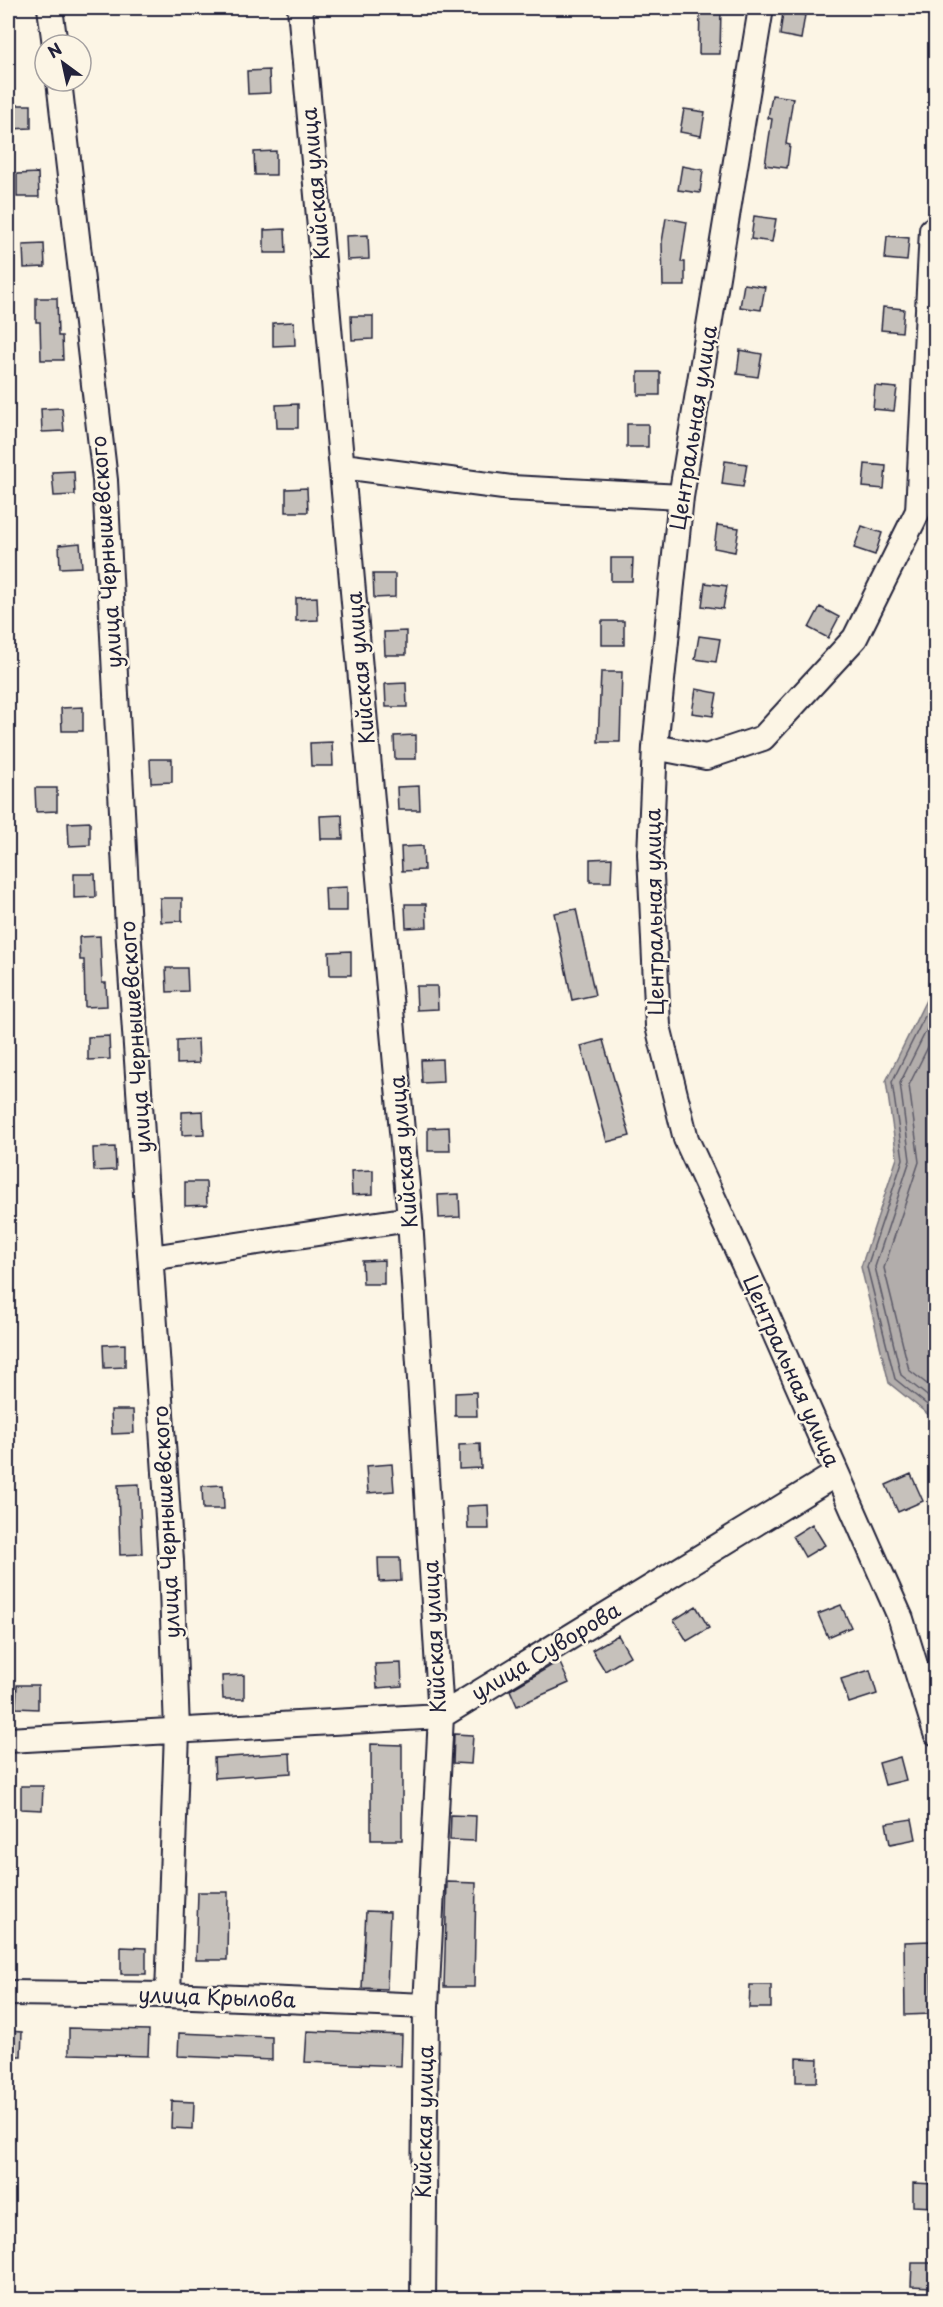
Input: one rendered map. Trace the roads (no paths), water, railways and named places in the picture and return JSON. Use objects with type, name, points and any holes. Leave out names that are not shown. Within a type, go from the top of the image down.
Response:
[{"type":"street","points":[[50,8],[53,33]]},
{"type":"street","name":"Кийская улица","points":[[300,8],[410,1219],[441,1716],[426,2006],[423,2300]]},
{"type":"street","name":"Центральная улица","points":[[761,8],[681,497],[655,747],[650,854],[658,1026],[686,1139],[758,1295],[901,1619],[936,1733]]},
{"type":"street","name":"улица Чернышевского","points":[[60,93],[105,480],[128,928],[171,1561],[177,1731],[168,1995]]},
{"type":"street","points":[[655,747],[706,757],[763,738],[855,638],[918,511],[932,230]]},
{"type":"street","points":[[342,466],[511,488],[681,497]]},
{"type":"street","points":[[151,1258],[410,1219]]},
{"type":"street","name":"улица Суворова","points":[[8,1740],[441,1716],[836,1474]]},
{"type":"street","name":"улица Крылова","points":[[8,1993],[168,1995],[426,2006]]},
{"type":"water","points":[[935,985],[935,1420],[889,1383],[861,1267],[897,1158],[886,1081]]}]
